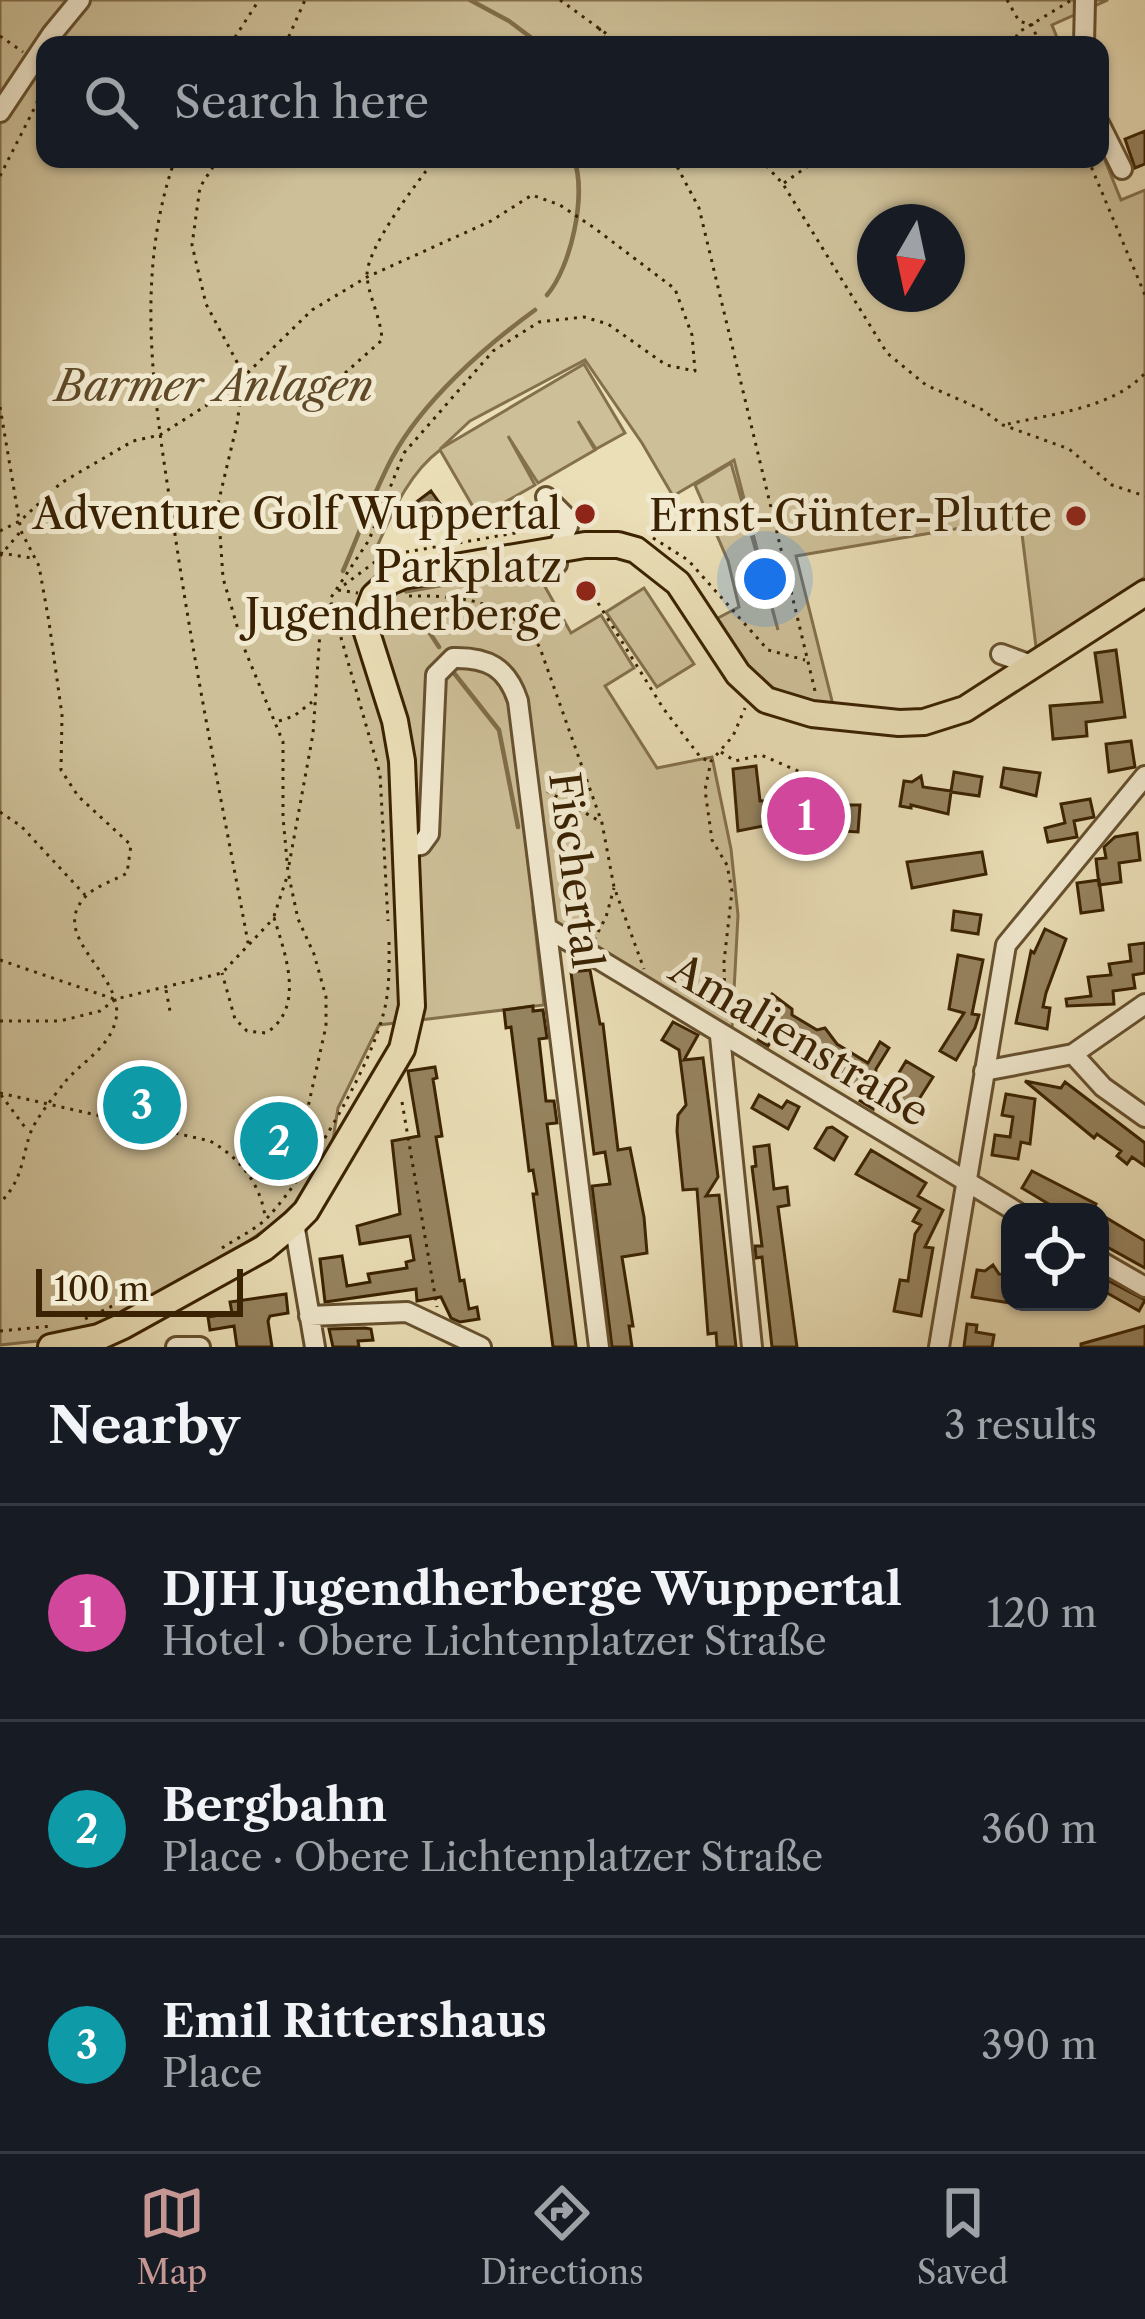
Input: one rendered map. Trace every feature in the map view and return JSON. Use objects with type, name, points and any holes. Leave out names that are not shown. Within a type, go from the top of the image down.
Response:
[{"type":"main road","points":[[56,1336],[100,1337],[264,1248],[306,1211],[407,1036],[412,976],[402,761],[395,721],[366,635],[367,610],[374,596],[403,575],[619,544],[649,557],[678,583],[752,690],[783,707],[814,706],[924,722],[964,709],[1145,593]]},
{"type":"street","points":[[45,36],[80,0]]},
{"type":"street","points":[[1084,0],[1084,36]]},
{"type":"street","points":[[0,112],[27,54],[36,45]]},
{"type":"street","points":[[1109,143],[1122,170]]},
{"type":"street","points":[[546,496],[567,519],[557,556]]},
{"type":"street","points":[[1001,654],[1034,666]]},
{"type":"street","name":"Fischertal","points":[[406,847],[421,845],[428,834],[433,684],[445,662],[453,658],[487,661],[513,685],[599,1347]]},
{"type":"street","points":[[939,1347],[1006,945],[1145,776]]},
{"type":"street","name":"Amalienstraße","points":[[547,928],[1002,1203]]},
{"type":"street","points":[[983,1071],[1073,1054],[1145,1004]]},
{"type":"street","points":[[720,1036],[752,1347]]},
{"type":"street","points":[[1073,1054],[1103,1087],[1145,1118]]},
{"type":"street","points":[[293,1223],[315,1347]]},
{"type":"street","points":[[1109,1266],[1145,1287]]},
{"type":"street","points":[[309,1316],[407,1312],[481,1347]]},
{"type":"street","points":[[176,1347],[200,1347]]},
{"type":"path","points":[[236,36],[259,0]]},
{"type":"path","points":[[289,36],[305,0]]},
{"type":"path","points":[[560,0],[610,36]]},
{"type":"path","points":[[1006,0],[1019,21],[1032,25]]},
{"type":"path","points":[[1016,36],[1072,0]]},
{"type":"path","points":[[1032,25],[1036,36]]},
{"type":"path","points":[[599,27],[604,36]]},
{"type":"path","points":[[0,36],[27,54],[36,98]]},
{"type":"path","points":[[0,176],[36,105]]},
{"type":"path","points":[[173,168],[156,246],[149,321],[160,435],[184,596],[249,948]]},
{"type":"path","points":[[212,168],[200,187],[192,245],[206,304],[243,380],[218,503],[219,543],[230,611],[276,722],[285,760],[288,872],[298,919],[326,997],[326,1027],[299,1160],[287,1193]]},
{"type":"path","points":[[345,374],[382,340],[382,321],[367,277],[370,257],[429,168]]},
{"type":"path","points":[[678,168],[699,208],[814,706],[832,690]]},
{"type":"path","points":[[768,168],[783,184],[887,352],[926,385],[981,409],[1003,425],[1069,449],[1112,485],[1145,496]]},
{"type":"path","points":[[783,184],[805,168]]},
{"type":"path","points":[[1092,168],[1145,295]]},
{"type":"path","points":[[0,531],[20,521],[61,483],[133,440],[160,435],[243,380],[312,310],[367,277],[491,221],[532,195],[593,227],[675,289],[692,335],[695,371],[666,364],[608,324],[584,317],[539,322],[493,351],[404,453],[369,540],[330,599],[320,632],[313,734],[288,872],[274,918],[222,974],[116,999],[100,1011],[60,1021],[0,1022]]},
{"type":"path","points":[[1003,425],[1115,394],[1145,373]]},
{"type":"path","points":[[0,407],[21,531],[39,566],[62,715],[62,770],[78,796],[131,845],[127,872],[86,896],[75,917],[79,944],[112,986],[116,1023],[29,1133],[24,1169],[0,1203]]},
{"type":"path","points":[[0,554],[21,531]]},
{"type":"path","points":[[0,554],[34,558]]},
{"type":"path","points":[[214,1253],[266,1220],[287,1193],[366,1058],[380,1028],[389,979],[380,774],[330,599]]},
{"type":"path","points":[[598,603],[663,708],[701,758],[711,761]]},
{"type":"path","points":[[276,722],[294,716],[313,700]]},
{"type":"path","points":[[720,1036],[725,1024],[724,962],[732,892],[727,865],[712,840],[705,790],[711,761],[743,713]]},
{"type":"path","points":[[721,752],[735,760],[760,755],[812,778]]},
{"type":"path","points":[[528,781],[602,823]]},
{"type":"path","points":[[0,812],[21,826],[86,896]]},
{"type":"path","points":[[587,952],[607,916],[614,887]]},
{"type":"path","points":[[222,974],[240,1025],[256,1034],[266,1033],[281,1021],[289,977],[274,918]]},
{"type":"path","points":[[0,960],[116,999]]},
{"type":"path","points":[[165,988],[170,1011]]},
{"type":"path","points":[[29,1133],[0,1093],[210,1141],[248,1174],[262,1198],[266,1220]]},
{"type":"path","points":[[402,1102],[434,1290]]},
{"type":"path","points":[[74,1322],[159,1286]]},
{"type":"path","points":[[0,1330],[56,1336]]},
{"type":"green space","name":"Barmer Anlagen","points":[[0,0],[1108,0],[1052,25],[1056,36],[36,36],[36,168],[1108,168],[1121,200],[1145,190],[1145,577],[1037,655],[1020,518],[796,556],[834,709],[775,689],[751,670],[716,619],[739,607],[728,561],[695,485],[731,463],[778,630],[734,460],[673,496],[585,360],[470,421],[440,449],[584,364],[625,433],[596,449],[578,421],[595,450],[538,483],[508,436],[535,485],[479,517],[440,450],[428,460],[409,483],[375,551],[406,592],[535,569],[571,633],[601,615],[634,668],[605,686],[657,768],[712,757],[731,849],[738,915],[732,1029],[716,1026],[533,909],[544,1005],[379,1025],[338,1108],[332,1146],[301,1198],[224,1258],[109,1326],[66,1338],[0,1345]]},
{"type":"green space","points":[[644,588],[694,664],[657,687],[606,612]]},
{"type":"building","points":[[1145,131],[1145,164],[1135,168],[1125,139]]},
{"type":"building","points":[[431,491],[443,508],[410,532],[398,516]]},
{"type":"building","points":[[1116,650],[1125,717],[1086,722],[1087,736],[1053,739],[1050,706],[1102,702],[1095,653]]},
{"type":"building","points":[[1131,741],[1135,767],[1109,772],[1106,744]]},
{"type":"building","points":[[756,766],[760,801],[786,800],[796,802],[795,807],[844,810],[844,805],[860,805],[858,832],[763,826],[738,831],[733,769]]},
{"type":"building","points":[[1004,768],[1040,773],[1036,796],[1001,787]]},
{"type":"building","points":[[954,772],[982,777],[979,796],[951,792],[948,814],[900,806],[904,781],[921,776],[923,787],[951,791]]},
{"type":"building","points":[[1090,799],[1094,817],[1074,821],[1077,837],[1048,842],[1045,828],[1065,823],[1061,804]]},
{"type":"building","points":[[1137,833],[1140,860],[1119,863],[1121,882],[1099,885],[1096,859],[1106,858],[1104,847],[1115,837]]},
{"type":"building","points":[[982,852],[986,874],[912,888],[907,862]]},
{"type":"building","points":[[1099,880],[1103,910],[1081,913],[1077,883]]},
{"type":"building","points":[[954,911],[981,915],[978,934],[952,930]]},
{"type":"building","points":[[1045,929],[1066,939],[1043,1007],[1050,1008],[1047,1029],[1016,1023],[1031,951],[1034,953]]},
{"type":"building","points":[[1145,943],[1145,973],[1133,975],[1135,988],[1113,991],[1114,1004],[1067,1006],[1066,999],[1091,996],[1088,977],[1111,975],[1109,964],[1131,961],[1129,945]]},
{"type":"building","points":[[958,955],[983,960],[972,1014],[979,1015],[956,1060],[940,1051],[964,1013],[949,1009]]},
{"type":"building","points":[[590,970],[603,1024],[618,1150],[630,1148],[644,1217],[647,1253],[622,1257],[632,1347],[612,1347],[592,1186],[610,1184],[605,1152],[594,1154],[571,972]]},
{"type":"building","points":[[772,994],[792,1009],[792,1015],[817,1030],[825,1028],[837,1044],[868,1063],[880,1042],[889,1048],[876,1069],[873,1109],[860,1101],[867,1089],[848,1086],[845,1078],[794,1048],[799,1037],[781,1026],[768,1046],[758,1040],[765,1029],[751,1020]]},
{"type":"building","points":[[533,1006],[533,1011],[543,1010],[547,1038],[539,1039],[546,1101],[554,1101],[557,1123],[547,1124],[576,1347],[553,1347],[533,1194],[537,1194],[533,1170],[529,1171],[511,1027],[506,1028],[504,1010]]},
{"type":"building","points":[[673,1022],[698,1035],[684,1060],[703,1058],[718,1177],[706,1196],[719,1195],[736,1347],[717,1347],[716,1333],[708,1334],[697,1189],[683,1190],[677,1131],[678,1115],[686,1105],[679,1050],[662,1040]]},
{"type":"building","points":[[906,1061],[933,1077],[909,1115],[883,1099]]},
{"type":"building","points":[[435,1067],[442,1136],[436,1137],[460,1281],[464,1280],[469,1309],[477,1307],[479,1319],[460,1322],[451,1318],[441,1297],[417,1301],[416,1289],[325,1302],[320,1259],[342,1256],[347,1286],[370,1282],[368,1274],[407,1268],[406,1262],[414,1260],[410,1236],[360,1244],[357,1226],[400,1214],[392,1141],[419,1136],[408,1071]]},
{"type":"building","points":[[1025,1081],[1061,1088],[1065,1082],[1145,1143],[1145,1166],[1132,1157],[1127,1164],[1117,1156],[1121,1151],[1097,1134],[1094,1138]]},
{"type":"building","points":[[1006,1094],[1035,1099],[1030,1144],[1021,1142],[1018,1159],[992,1155],[995,1135],[1010,1137],[1013,1117],[1002,1115]]},
{"type":"building","points":[[759,1095],[782,1108],[787,1101],[799,1107],[788,1129],[752,1108]]},
{"type":"building","points":[[832,1127],[847,1137],[834,1160],[815,1148]]},
{"type":"building","points":[[769,1145],[774,1189],[787,1187],[789,1205],[778,1207],[797,1347],[772,1347],[762,1257],[756,1258],[755,1246],[762,1246],[752,1167],[756,1166],[754,1147]]},
{"type":"building","points":[[871,1150],[926,1183],[918,1196],[943,1210],[925,1247],[933,1248],[921,1316],[894,1311],[900,1280],[908,1281],[915,1234],[921,1225],[913,1221],[920,1209],[856,1174]]},
{"type":"building","points":[[1032,1171],[1094,1203],[1047,1203],[1022,1188]]},
{"type":"building","points":[[1109,1219],[1145,1241],[1145,1268],[1109,1248]]},
{"type":"building","points":[[993,1265],[1001,1274],[1001,1302],[972,1297],[977,1270]]},
{"type":"building","points":[[1109,1281],[1145,1300],[1139,1311],[1109,1294]]},
{"type":"building","points":[[286,1294],[288,1313],[270,1316],[268,1321],[272,1347],[237,1347],[234,1326],[210,1330],[208,1317],[232,1313],[230,1302]]},
{"type":"building","points":[[967,1324],[977,1325],[976,1332],[994,1335],[992,1347],[964,1347]]},
{"type":"building","points":[[1145,1326],[1145,1347],[1081,1347],[1081,1344]]},
{"type":"building","points":[[329,1329],[371,1329],[373,1340],[358,1341],[359,1347],[333,1347]]},
{"type":"waterway","points":[[470,0],[529,36]]},
{"type":"waterway","points":[[547,295],[570,249],[579,192],[576,168]]},
{"type":"waterway","points":[[343,571],[385,472],[420,416],[475,358],[535,310]]},
{"type":"waterway","points":[[418,615],[439,647]]},
{"type":"waterway","points":[[454,673],[499,730],[518,827]]},
{"type":"place","name":"Adventure Golf Wuppertal","points":[[585,514]]},
{"type":"place","name":"Ernst-Günter-Plutte","points":[[1076,516]]},
{"type":"place","name":"Parkplatz Jugendherberge","points":[[586,591]]},
{"type":"place","name":"DJH Jugendherberge Wuppertal","points":[[806,816]]},
{"type":"place","name":"Emil Rittershaus","points":[[142,1105]]},
{"type":"place","name":"Bergbahn","points":[[279,1141]]}]
